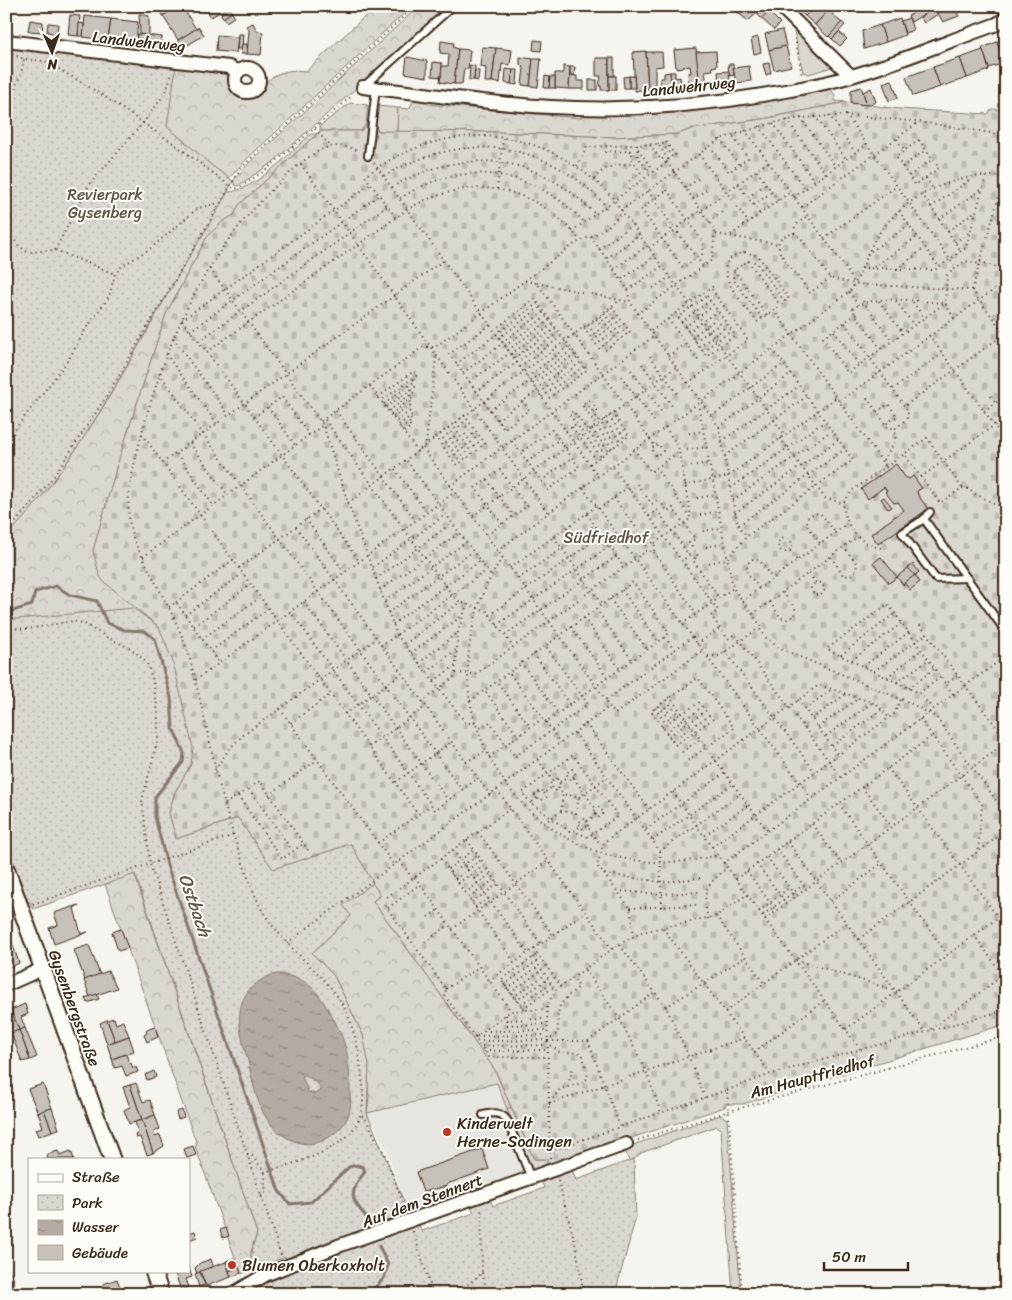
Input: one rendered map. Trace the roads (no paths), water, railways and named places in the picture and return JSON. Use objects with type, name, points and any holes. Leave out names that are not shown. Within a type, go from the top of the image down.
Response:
[{"type":"street","points":[[780,6],[851,76]]},
{"type":"street","name":"Landwehrweg","points":[[369,88],[514,104],[613,109],[714,102],[804,87],[851,76],[997,24],[1006,18]]},
{"type":"street","name":"Landwehrweg","points":[[7,47],[174,61],[229,67],[238,72]]},
{"type":"street","name":"Gysenbergstraße","points":[[6,868],[112,1158]]},
{"type":"street","points":[[6,985],[42,969]]},
{"type":"street","name":"Auf dem Stennert","points":[[233,1294],[259,1278],[338,1246],[626,1144]]},
{"type":"street","points":[[153,1272],[161,1294]]},
{"type":"lane","points":[[368,156],[369,88],[453,6]]},
{"type":"lane","points":[[930,512],[924,520],[902,533],[936,580],[967,578]]},
{"type":"lane","points":[[924,520],[1006,632]]},
{"type":"lane","points":[[483,1115],[496,1112],[507,1120],[531,1178]]},
{"type":"water","points":[[276,974],[301,980],[316,991],[338,1028],[347,1056],[351,1103],[349,1113],[344,1124],[338,1130],[328,1138],[312,1144],[296,1142],[281,1134],[266,1117],[257,1096],[243,1041],[240,1012],[246,994],[259,981]],"holes":[[[306,1075],[320,1086],[320,1090],[315,1094],[308,1092],[302,1076]]]},
{"type":"waterway","name":"Ostbach","points":[[6,613],[32,605],[35,592],[56,586],[70,595],[97,601],[107,623],[125,630],[145,631],[155,639],[171,698],[173,728],[184,753],[183,762],[155,797],[155,817],[167,865],[279,1191],[290,1204],[311,1202],[349,1167],[357,1165],[363,1167],[365,1172],[358,1182],[353,1196],[372,1227]]},
{"type":"waterway","name":"Ostbach","points":[[369,1294],[384,1278],[388,1265],[379,1246]]},
{"type":"place","name":"Kinderwelt Herne-Sodingen","points":[[447,1132]]},
{"type":"place","name":"Blumen Oberkoxholt","points":[[232,1265]]},
{"type":"park label","name":"Revierpark Gysenberg","points":[[105,203]]},
{"type":"park label","name":"Südfriedhof","points":[[606,537]]}]
